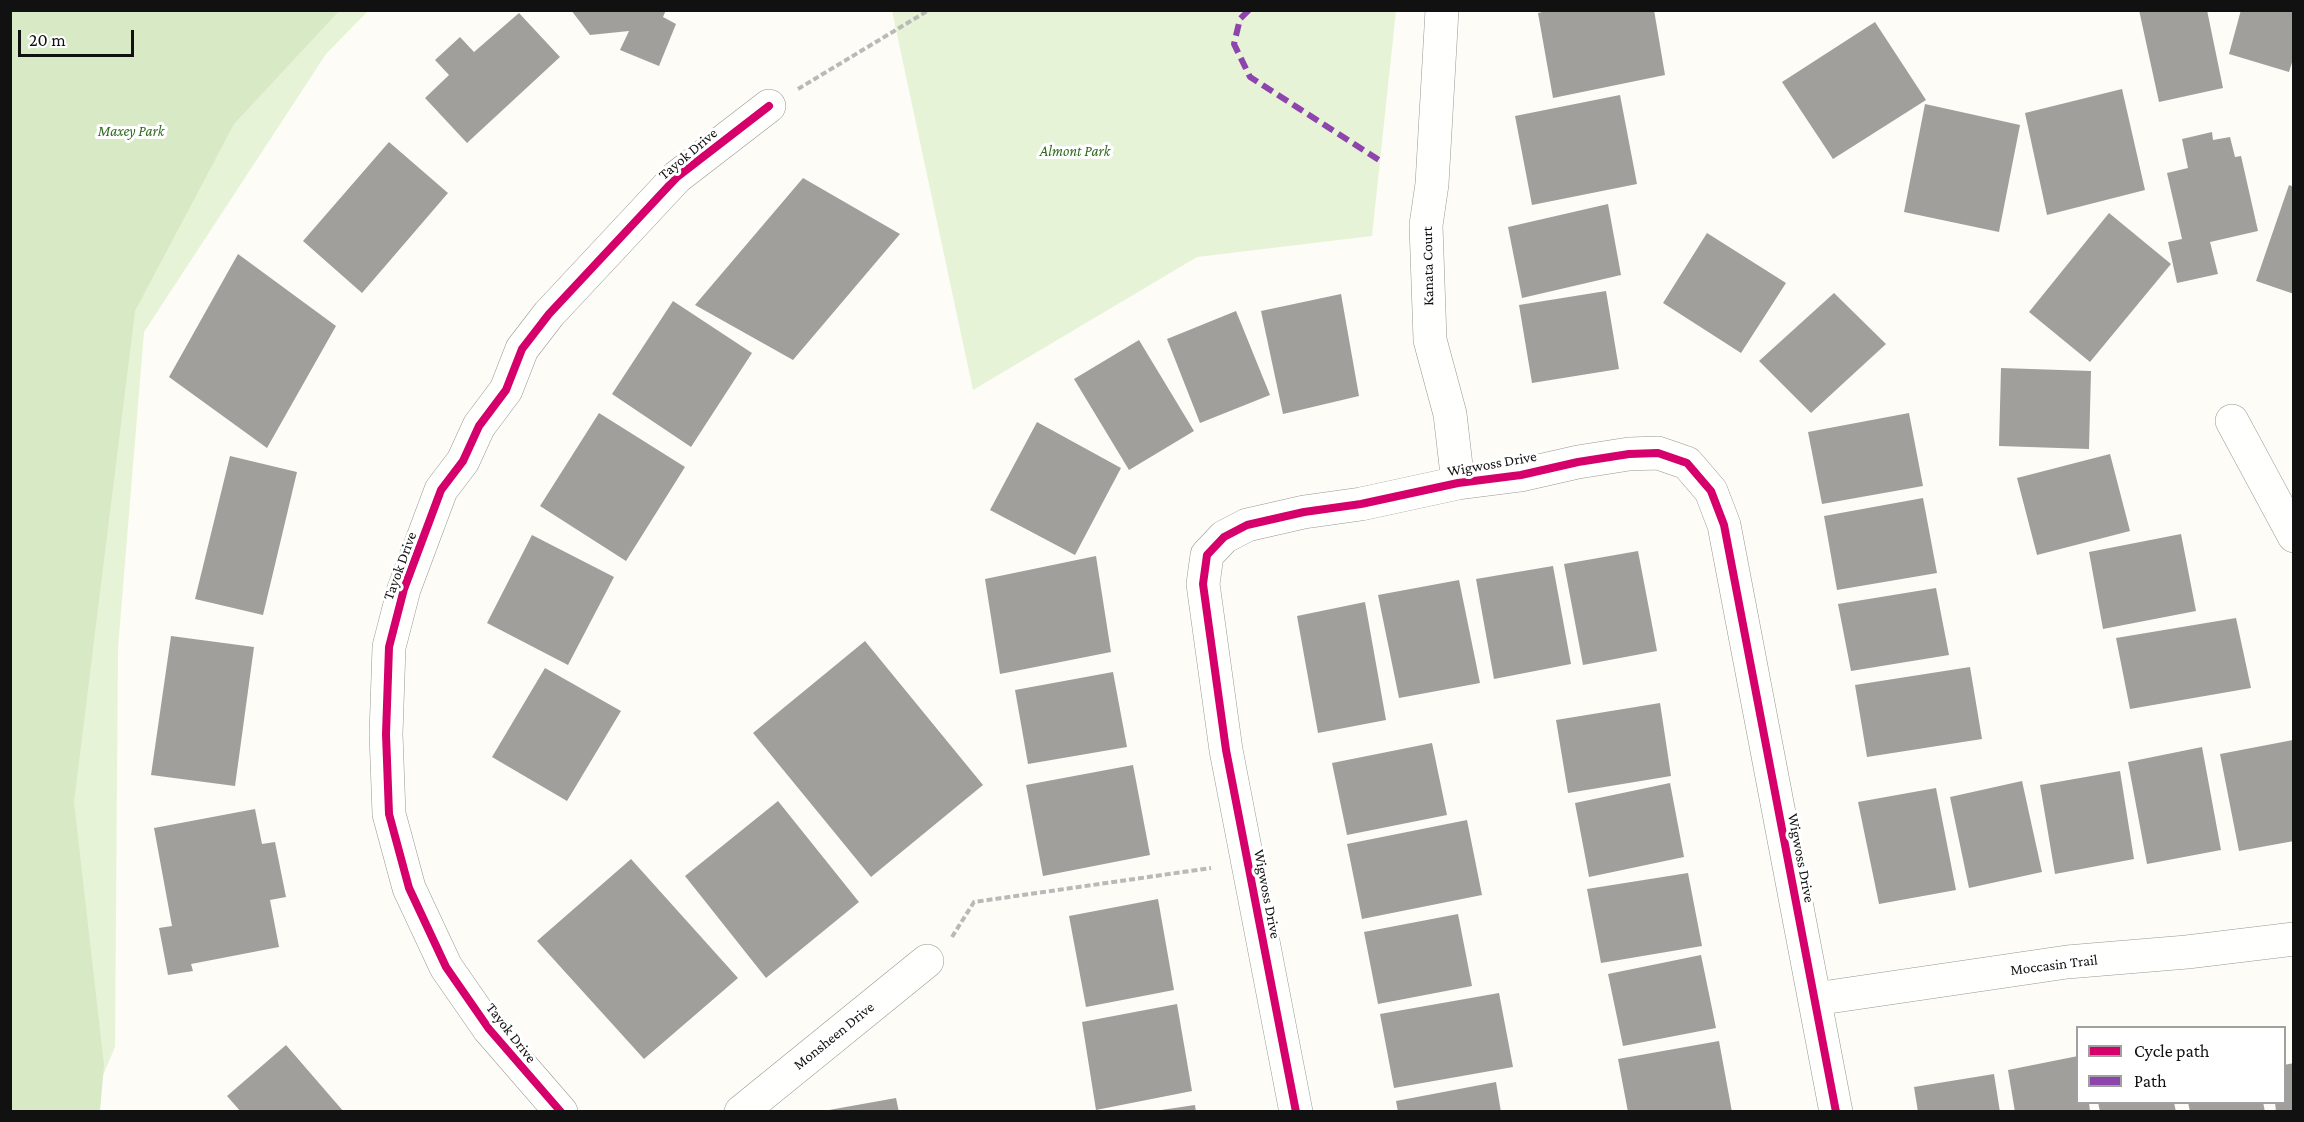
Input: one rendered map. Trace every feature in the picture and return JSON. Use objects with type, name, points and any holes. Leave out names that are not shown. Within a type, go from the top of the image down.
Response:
[{"type":"street","name":"Kanata Court","points":[[1442,10],[1432,183],[1426,237],[1430,340],[1450,414],[1458,483]]},
{"type":"street","name":"Tayok Drive","points":[[561,1112],[489,1029],[446,967],[409,888],[389,814],[386,734],[389,647],[404,589],[441,490],[463,460],[479,426],[506,390],[522,350],[549,314],[677,177],[769,106]]},
{"type":"street","points":[[2232,421],[2294,536]]},
{"type":"street","name":"Wigwoss Drive","points":[[1296,1112],[1226,750],[1203,584],[1208,555],[1224,537],[1247,525],[1304,512],[1361,504],[1458,483],[1521,475],[1588,460],[1629,454],[1658,453],[1687,464],[1711,491],[1724,525],[1836,1112]]},
{"type":"street","name":"Moccasin Trail","points":[[1815,999],[2067,962],[2198,951],[2294,939]]},
{"type":"street","name":"Monsheen Drive","points":[[741,1112],[927,962]]},
{"type":"path","points":[[769,106],[929,10]]},
{"type":"path","points":[[927,962],[949,942],[974,902],[1248,862]]},
{"type":"green space","name":"Maxey Park","points":[[10,11],[339,11],[234,124],[135,311],[74,802],[104,1065],[100,1111],[11,1111]]},
{"type":"green space","name":"Maxey Park","points":[[24,11],[368,11],[326,54],[144,332],[118,648],[115,1047],[88,1111],[11,1112]]},
{"type":"green space","name":"Almont Park","points":[[892,11],[1396,11],[1372,236],[1197,257],[973,390]]},
{"type":"building","points":[[571,10],[666,10],[663,17],[676,24],[659,66],[620,50],[629,31],[590,35]]},
{"type":"building","points":[[1551,10],[1654,10],[1665,75],[1553,98],[1538,13]]},
{"type":"building","points":[[2139,10],[2207,10],[2223,88],[2159,102]]},
{"type":"building","points":[[2241,10],[2294,10],[2294,56],[2289,72],[2229,54]]},
{"type":"building","points":[[519,13],[560,57],[467,143],[425,98],[449,75],[435,60],[460,37],[474,52]]},
{"type":"building","points":[[1875,22],[1926,100],[1833,159],[1782,82]]},
{"type":"building","points":[[2122,89],[2145,190],[2047,215],[2025,113]]},
{"type":"building","points":[[1620,95],[1637,184],[1532,205],[1515,116]]},
{"type":"building","points":[[1925,104],[2020,125],[1999,232],[1904,212]]},
{"type":"building","points":[[2212,132],[2213,140],[2230,137],[2235,157],[2241,156],[2258,231],[2210,242],[2218,274],[2177,283],[2168,242],[2182,239],[2167,173],[2188,168],[2182,139]]},
{"type":"building","points":[[389,142],[448,193],[362,293],[303,241]]},
{"type":"building","points":[[803,178],[900,234],[793,360],[695,305]]},
{"type":"building","points":[[2289,185],[2294,187],[2294,294],[2256,281]]},
{"type":"building","points":[[1608,204],[1621,275],[1522,298],[1508,227]]},
{"type":"building","points":[[2109,213],[2171,264],[2090,362],[2029,312]]},
{"type":"building","points":[[1707,233],[1786,283],[1741,353],[1663,303]]},
{"type":"building","points":[[238,254],[336,326],[267,448],[169,377]]},
{"type":"building","points":[[1606,291],[1619,369],[1532,383],[1519,305]]},
{"type":"building","points":[[1834,293],[1886,344],[1811,413],[1759,361]]},
{"type":"building","points":[[1341,294],[1359,396],[1283,414],[1261,311]]},
{"type":"building","points":[[673,301],[752,353],[691,447],[612,394]]},
{"type":"building","points":[[1236,311],[1270,395],[1200,423],[1167,339]]},
{"type":"building","points":[[1139,340],[1194,431],[1129,470],[1074,379]]},
{"type":"building","points":[[2001,368],[2091,371],[2089,449],[1999,446]]},
{"type":"building","points":[[599,413],[685,467],[626,561],[540,506]]},
{"type":"building","points":[[1909,413],[1923,486],[1822,504],[1808,432]]},
{"type":"building","points":[[1037,422],[1121,468],[1075,555],[990,510]]},
{"type":"building","points":[[2110,454],[2130,531],[2037,555],[2017,478]]},
{"type":"building","points":[[230,456],[297,472],[263,615],[195,599]]},
{"type":"building","points":[[1923,498],[1937,573],[1837,590],[1824,516]]},
{"type":"building","points":[[2181,534],[2196,611],[2103,629],[2089,552]]},
{"type":"building","points":[[532,535],[614,577],[568,665],[487,623]]},
{"type":"building","points":[[1638,551],[1657,651],[1583,665],[1564,564]]},
{"type":"building","points":[[1096,556],[1111,652],[1000,674],[985,579]]},
{"type":"building","points":[[1553,566],[1571,664],[1494,679],[1476,579]]},
{"type":"building","points":[[1459,580],[1480,683],[1399,698],[1378,595]]},
{"type":"building","points":[[1936,588],[1949,655],[1851,671],[1838,604]]},
{"type":"building","points":[[1365,602],[1386,720],[1318,733],[1297,616]]},
{"type":"building","points":[[2236,618],[2251,688],[2130,709],[2116,638]]},
{"type":"building","points":[[171,636],[254,647],[235,786],[151,775]]},
{"type":"building","points":[[865,641],[983,785],[871,877],[753,733]]},
{"type":"building","points":[[1970,667],[1982,739],[1867,757],[1855,685]]},
{"type":"building","points":[[545,668],[621,711],[567,801],[492,757]]},
{"type":"building","points":[[1113,672],[1127,747],[1028,764],[1015,690]]},
{"type":"building","points":[[1660,703],[1671,776],[1568,793],[1556,720]]},
{"type":"building","points":[[2293,740],[2294,841],[2239,851],[2220,754]]},
{"type":"building","points":[[1432,743],[1447,815],[1347,835],[1332,763]]},
{"type":"building","points":[[2202,747],[2221,850],[2147,864],[2128,762]]},
{"type":"building","points":[[1133,765],[1150,855],[1043,876],[1026,785]]},
{"type":"building","points":[[2120,771],[2134,859],[2055,874],[2040,785]]},
{"type":"building","points":[[2022,781],[2042,872],[1969,888],[1950,797]]},
{"type":"building","points":[[1670,783],[1684,857],[1589,877],[1575,803]]},
{"type":"building","points":[[1936,788],[1956,890],[1879,904],[1858,802]]},
{"type":"building","points":[[778,801],[859,902],[766,978],[685,876]]},
{"type":"building","points":[[255,809],[262,844],[275,842],[286,897],[270,900],[279,947],[191,964],[193,971],[168,975],[159,928],[172,926],[154,828]]},
{"type":"building","points":[[1467,820],[1482,895],[1362,919],[1347,844]]},
{"type":"building","points":[[631,859],[738,978],[644,1059],[537,941]]},
{"type":"building","points":[[1688,873],[1702,946],[1601,963],[1587,889]]},
{"type":"building","points":[[1158,899],[1174,990],[1086,1007],[1069,916]]},
{"type":"building","points":[[1458,914],[1472,986],[1378,1004],[1364,932]]},
{"type":"building","points":[[1701,955],[1716,1028],[1623,1046],[1608,974]]},
{"type":"building","points":[[1499,993],[1513,1067],[1394,1088],[1380,1014]]},
{"type":"building","points":[[1177,1004],[1192,1091],[1096,1110],[1082,1022]]},
{"type":"building","points":[[1719,1041],[1732,1112],[1628,1112],[1618,1059]]},
{"type":"building","points":[[286,1045],[344,1112],[241,1112],[227,1096]]},
{"type":"building","points":[[2076,1056],[2076,1104],[2089,1104],[2090,1112],[2015,1112],[2008,1070]]},
{"type":"building","points":[[2294,1063],[2294,1112],[2276,1112],[2275,1104],[2286,1104],[2286,1065]]},
{"type":"building","points":[[1994,1074],[2000,1112],[1918,1112],[1914,1087]]},
{"type":"building","points":[[1496,1082],[1501,1112],[1398,1112],[1396,1101]]},
{"type":"building","points":[[896,1098],[899,1112],[829,1112],[829,1110]]},
{"type":"building","points":[[2098,1104],[2174,1104],[2176,1112],[2100,1112]]},
{"type":"building","points":[[2188,1104],[2263,1104],[2265,1112],[2190,1112]]},
{"type":"building","points":[[1195,1105],[1196,1112],[1161,1112],[1161,1110]]},
{"type":"marked path","points":[[1249,10],[1240,19],[1234,44],[1250,77],[1379,160]]},
{"type":"cycle path","points":[[561,1112],[489,1029],[446,967],[409,888],[389,814],[386,734],[389,647],[404,589],[441,490],[463,461],[479,426],[506,390],[522,349],[549,314],[677,177],[769,106]]},
{"type":"cycle path","points":[[1296,1112],[1226,750],[1203,584],[1207,555],[1224,537],[1247,525],[1304,512],[1361,504],[1458,483],[1521,475],[1578,462],[1629,454],[1658,453],[1687,463],[1711,491],[1724,525],[1836,1112]]}]
